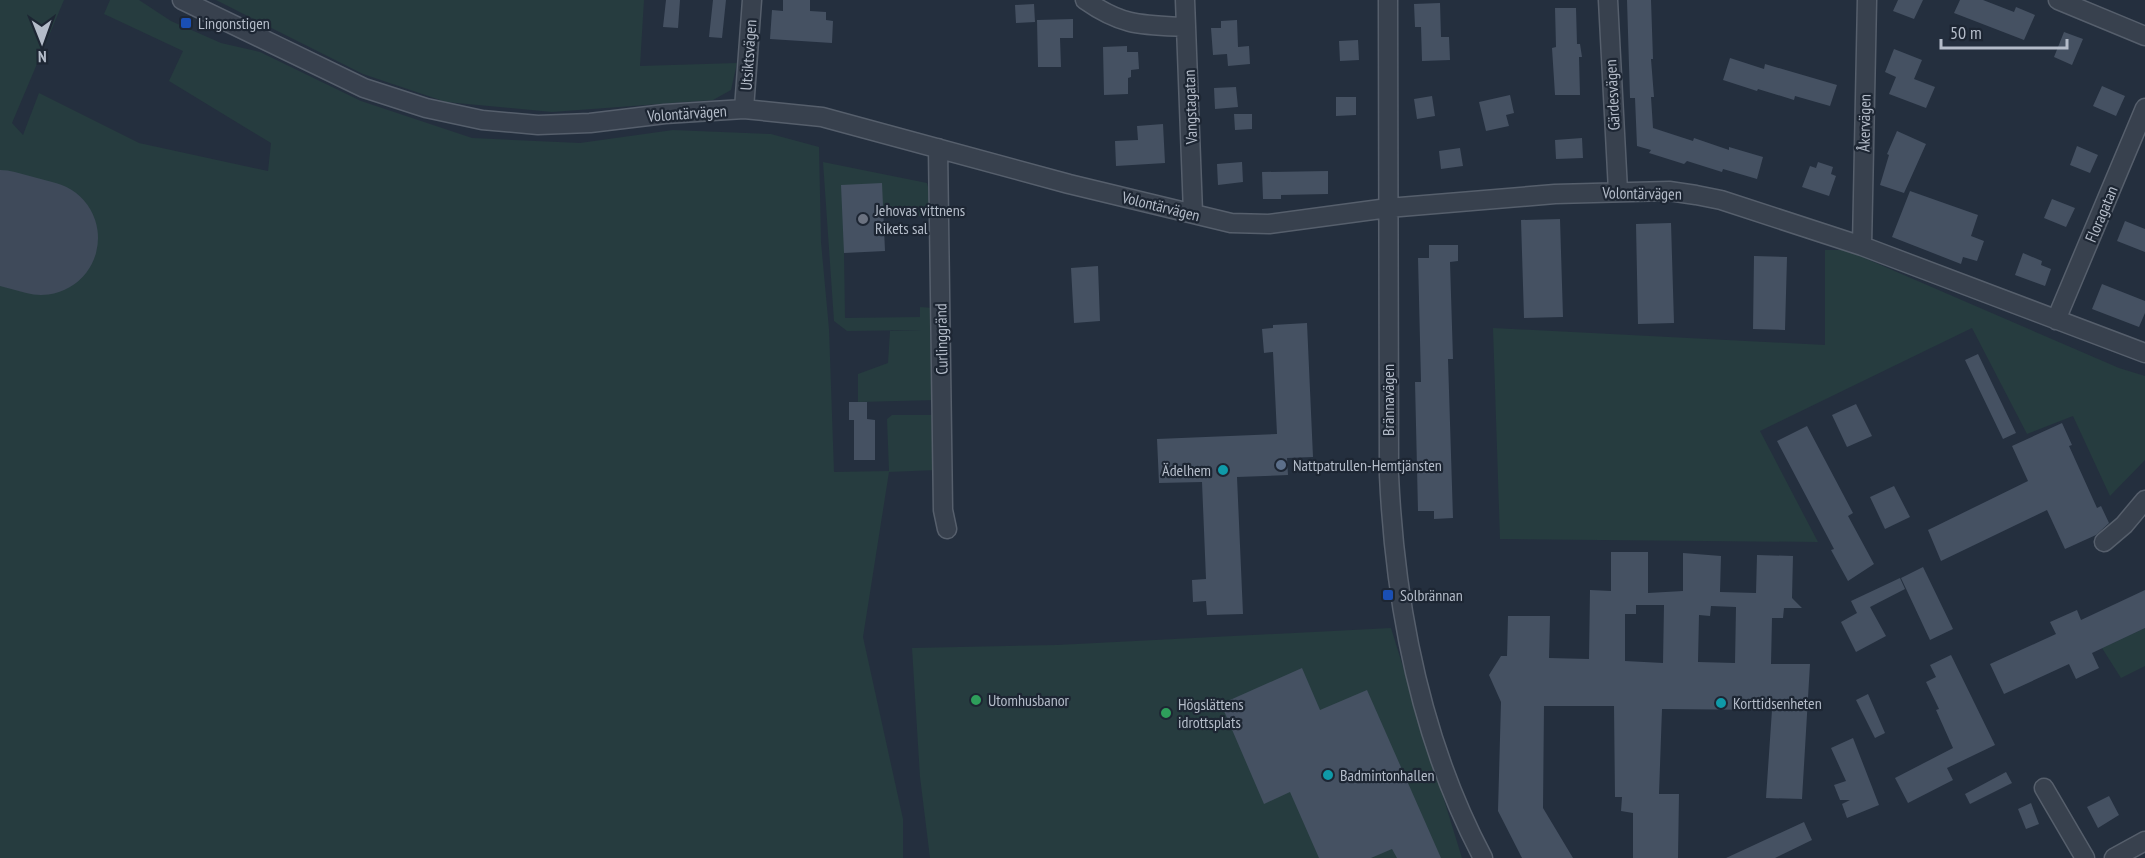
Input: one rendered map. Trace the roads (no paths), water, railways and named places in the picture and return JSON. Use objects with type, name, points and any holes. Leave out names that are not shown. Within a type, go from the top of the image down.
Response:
[{"type":"street","name":"Volontärvägen","points":[[182,0],[364,88],[426,108],[482,120],[537,125],[590,123],[665,114],[744,109],[822,117],[1069,184],[1215,220],[1248,225],[1289,222],[1388,208],[1618,191],[1669,191],[1721,200],[1862,246],[2145,353]]},
{"type":"street","name":"Utsiktsvägen","points":[[744,109],[752,0]]},
{"type":"street","points":[[1084,0],[1118,20],[1135,25],[1185,27]]},
{"type":"street","name":"Vangstagatan","points":[[1185,0],[1193,213]]},
{"type":"street","name":"Brännavägen","points":[[1388,0],[1389,475],[1397,575],[1409,646],[1429,726],[1452,788],[1483,858]]},
{"type":"street","name":"Gärdesvägen","points":[[1608,0],[1618,191]]},
{"type":"street","name":"Åkervägen","points":[[1862,246],[1868,0]]},
{"type":"street","points":[[2058,0],[2145,36]]},
{"type":"street","name":"Floragatan","points":[[2056,320],[2145,108]]},
{"type":"street","name":"Curlinggränd","points":[[938,148],[943,510],[947,529]]},
{"type":"street","points":[[2104,542],[2124,525],[2145,500]]},
{"type":"street","points":[[2044,788],[2085,858]]},
{"type":"street","points":[[2114,858],[2145,841]]},
{"type":"place","name":"Lingonstigen","points":[[186,23]]},
{"type":"place","name":"Jehovas vittnens Rikets sal","points":[[863,219]]},
{"type":"place","name":"Nattpatrullen-Hemtjänsten","points":[[1281,465]]},
{"type":"place","name":"Ädelhem","points":[[1223,470]]},
{"type":"place","name":"Solbrännan","points":[[1388,595]]},
{"type":"place","name":"Utomhusbanor","points":[[976,700]]},
{"type":"place","name":"Korttidsenheten","points":[[1721,703]]},
{"type":"place","name":"Högslättens idrottsplats","points":[[1166,713]]},
{"type":"place","name":"Badmintonhallen","points":[[1328,775]]}]
